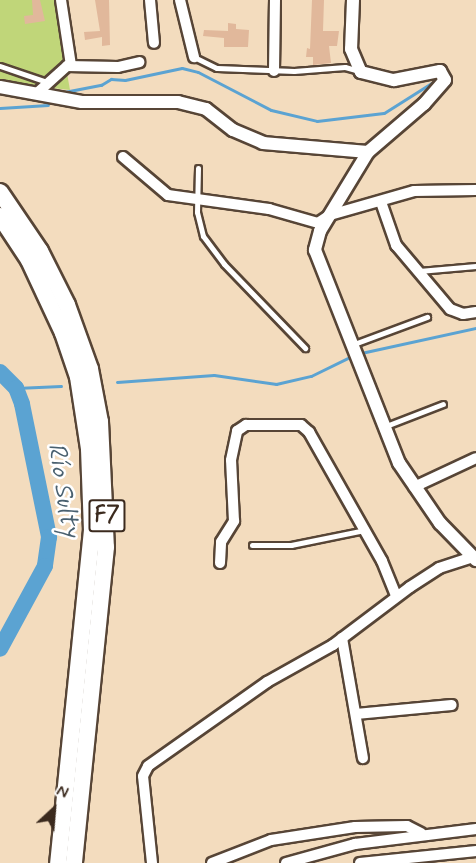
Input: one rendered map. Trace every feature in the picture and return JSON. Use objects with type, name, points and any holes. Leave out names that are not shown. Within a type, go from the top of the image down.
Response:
[{"type":"highway","name":"F7","points":[[0,192],[40,251],[67,305],[90,369],[101,433],[106,547],[74,863]]},
{"type":"highway","name":"F7","points":[[0,216],[29,260],[63,333],[78,377],[88,449],[92,530],[58,863]]},
{"type":"street","points":[[61,0],[71,65]]},
{"type":"street","points":[[150,0],[154,43]]},
{"type":"street","points":[[180,0],[194,57]]},
{"type":"street","points":[[274,71],[275,0]]},
{"type":"street","points":[[152,863],[144,776],[148,766],[267,682],[342,638],[396,596],[439,568],[474,558],[440,524],[414,487],[383,427],[354,344],[315,250],[316,238],[346,183],[368,152],[424,104],[445,80],[440,71],[394,80],[360,72],[351,49],[353,0]]},
{"type":"street","points":[[36,94],[47,82],[71,65],[118,67],[140,62]]},
{"type":"street","points":[[0,87],[82,102],[178,102],[206,109],[233,130],[263,143],[368,152]]},
{"type":"street","points":[[123,157],[168,195],[269,209],[318,223],[330,215],[414,191],[476,190]]},
{"type":"street","points":[[381,202],[396,245],[417,272],[456,313],[476,312]]},
{"type":"street","points":[[220,563],[221,542],[234,521],[233,440],[246,425],[306,428],[365,530],[396,596]]},
{"type":"street","points":[[414,487],[476,458]]},
{"type":"street","points":[[342,638],[363,758]]},
{"type":"street","points":[[356,714],[452,705]]},
{"type":"street","points":[[212,863],[271,840],[355,826],[408,826],[421,833]]},
{"type":"street","points":[[286,863],[355,844],[421,833],[476,829]]},
{"type":"street","points":[[360,863],[476,850]]},
{"type":"lane","points":[[194,57],[207,67],[274,71],[345,67],[360,72]]},
{"type":"lane","points":[[0,66],[47,82]]},
{"type":"lane","points":[[198,168],[197,198],[201,228],[215,253],[305,348]]},
{"type":"lane","points":[[417,272],[476,266]]},
{"type":"lane","points":[[354,344],[427,317]]},
{"type":"lane","points":[[383,427],[443,404]]},
{"type":"lane","points":[[252,545],[291,545],[365,530]]},
{"type":"green space","points":[[0,0],[54,0],[70,90],[0,82]]},
{"type":"building","points":[[32,0],[40,0],[45,21],[25,24],[24,16],[33,15]]},
{"type":"building","points":[[95,0],[109,0],[110,45],[102,46],[102,37],[85,40],[84,32],[100,31]]},
{"type":"building","points":[[312,0],[324,0],[323,31],[339,31],[337,46],[329,46],[331,63],[313,65],[313,57],[306,57],[307,48],[310,49]]},
{"type":"building","points":[[228,23],[236,24],[236,29],[249,30],[248,47],[224,47],[224,38],[203,36],[204,30],[228,31]]},
{"type":"waterway","points":[[64,92],[101,85],[111,79],[125,80],[182,68],[198,72],[271,110],[317,121],[384,113],[433,82]]},
{"type":"waterway","points":[[0,108],[48,105]]},
{"type":"waterway","points":[[361,353],[476,328]]},
{"type":"waterway","points":[[117,382],[214,375],[276,384],[311,376],[354,355]]},
{"type":"waterway","name":"Río Sulty","points":[[0,372],[16,388],[22,404],[49,537],[45,566],[0,649]]},
{"type":"waterway","points":[[16,388],[61,386]]}]
